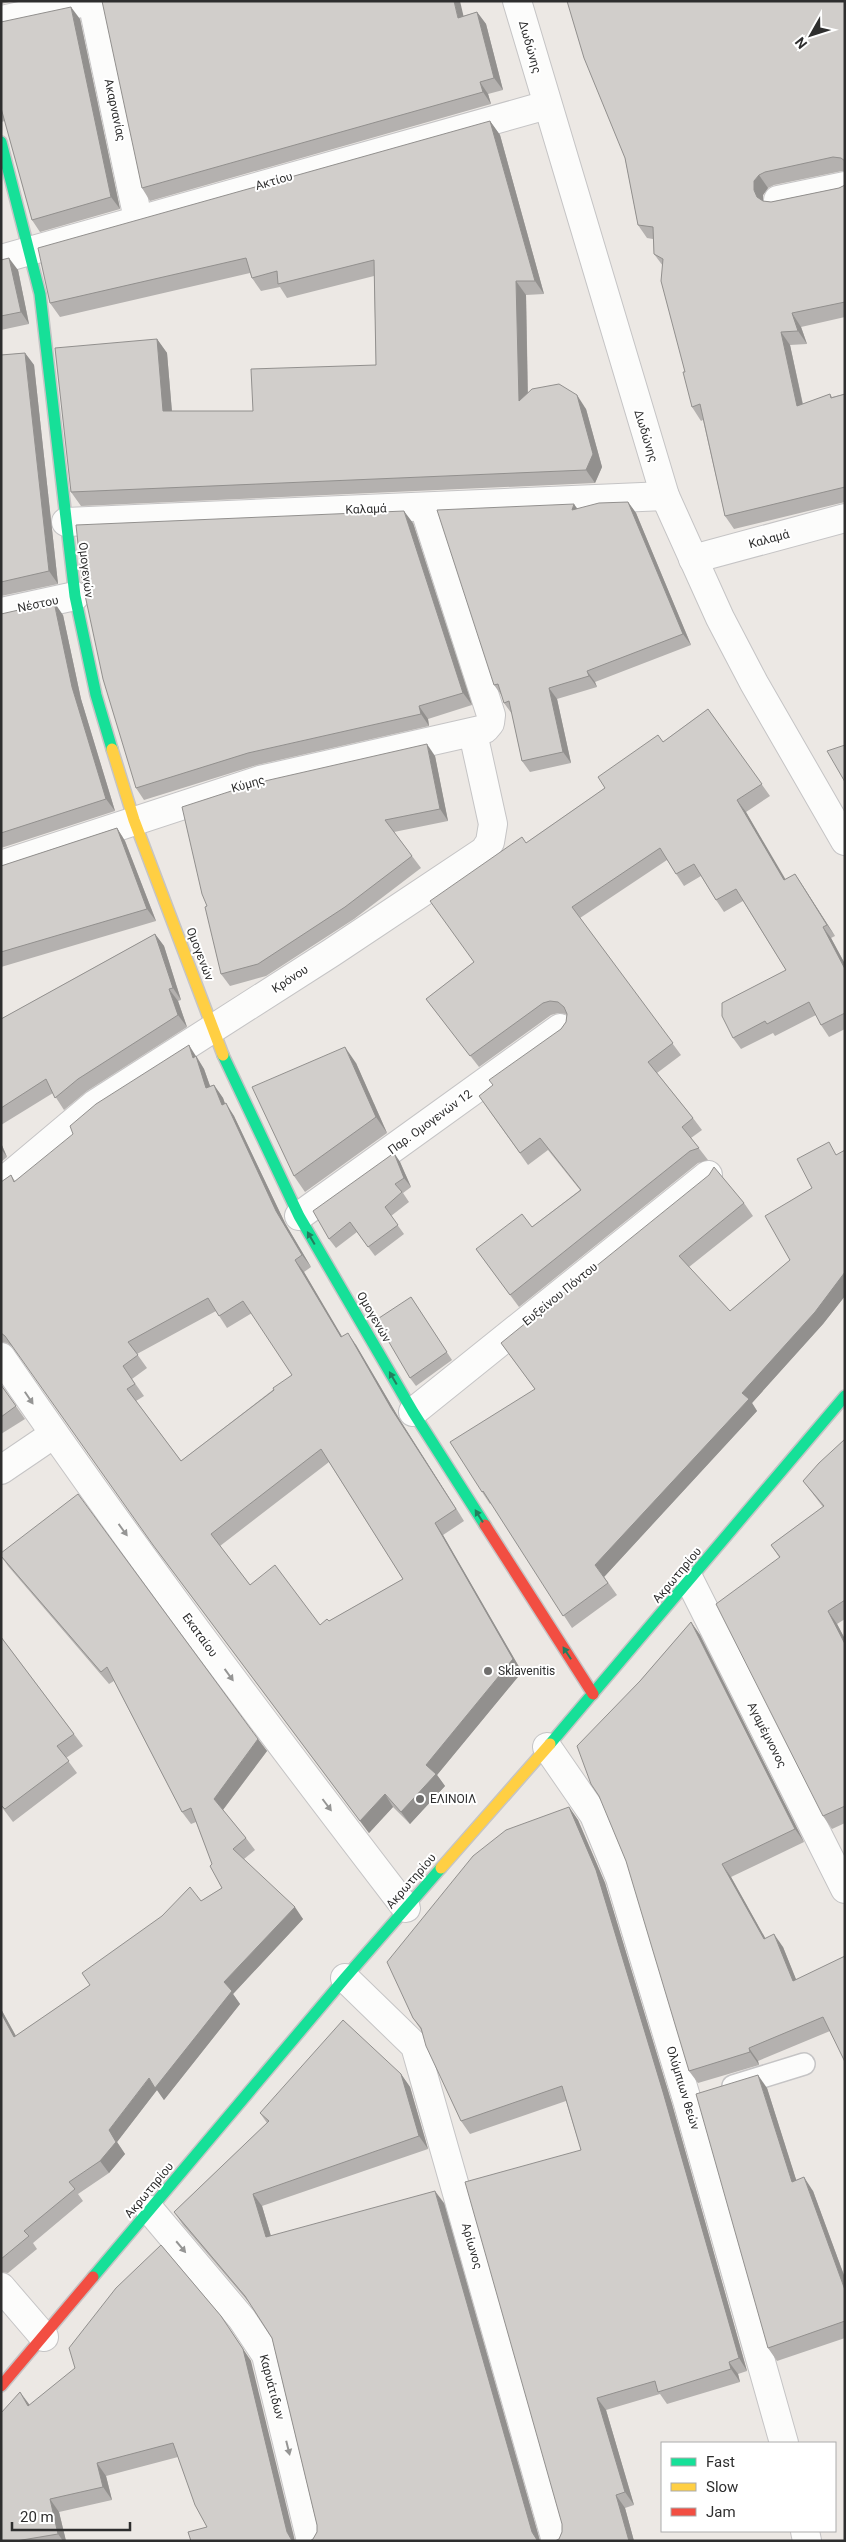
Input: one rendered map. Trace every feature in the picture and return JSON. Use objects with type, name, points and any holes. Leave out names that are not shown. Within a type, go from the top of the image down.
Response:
[{"type":"street","points":[[1,20],[91,1]]},
{"type":"street","name":"Ακαρνανίας","points":[[91,1],[138,220]]},
{"type":"street","name":"Δωδώνης","points":[[517,1],[665,496],[692,559],[754,683],[845,842]]},
{"type":"street","name":"Ακτίου","points":[[1,259],[547,105]]},
{"type":"street","name":"Ομογενών","points":[[1,142],[45,324],[75,596],[96,696],[134,820],[213,1029],[223,1055],[299,1216],[413,1412],[593,1694]]},
{"type":"street","points":[[778,200],[845,186]]},
{"type":"street","name":"Καλαμά","points":[[66,522],[665,496]]},
{"type":"street","name":"Κρόνου","points":[[1,1183],[94,1104],[430,889],[484,851],[490,842],[493,824],[482,724],[424,506]]},
{"type":"street","name":"Καλαμά","points":[[692,559],[845,518]]},
{"type":"street","name":"Νέστου","points":[[1,612],[75,596]]},
{"type":"street","name":"Κύμης","points":[[1,865],[260,780],[482,724]]},
{"type":"street","name":"Παρ. Ομογενών 12","points":[[299,1216],[560,1028]]},
{"type":"street","name":"Ευξείνου Πόντου","points":[[413,1412],[708,1175]]},
{"type":"street","name":"Εκαταίου","points":[[1,1358],[263,1722],[406,1908]]},
{"type":"street","name":"Ακρωτηρίου","points":[[1,2386],[345,1978],[593,1694],[844,1397]]},
{"type":"street","points":[[1,1470],[54,1434]]},
{"type":"street","name":"Αγαμέμνονος","points":[[690,1581],[845,1889]]},
{"type":"street","name":"Ολύμπιων θεών","points":[[547,1747],[580,1793],[605,1838],[702,2095],[784,2442]]},
{"type":"street","name":"Αρίωνος","points":[[345,1978],[415,2046],[556,2541]]},
{"type":"street","name":"Καρυάτιδων","points":[[150,2210],[242,2319],[266,2355],[311,2541]]},
{"type":"street","points":[[1,2287],[44,2337]]},
{"type":"lane","points":[[702,2095],[804,2064]]},
{"type":"building","points":[[102,1],[454,1],[458,18],[477,12],[494,78],[480,82],[483,92],[142,188]]},
{"type":"building","points":[[567,1],[845,1],[845,161],[841,158],[833,157],[765,172],[754,181],[754,190],[757,197],[763,201],[771,202],[839,188],[845,185],[845,302],[792,313],[798,331],[781,332],[797,406],[830,394],[831,398],[845,394],[845,487],[725,516],[700,404],[692,407],[683,372],[685,372],[661,281],[663,259],[654,254],[653,227],[638,225],[625,158],[584,58]]},
{"type":"building","points":[[71,7],[111,197],[32,220],[1,108],[1,22]]},
{"type":"building","points":[[490,121],[535,281],[516,281],[519,401],[532,389],[559,384],[577,395],[593,454],[586,470],[71,492],[55,348],[157,339],[163,411],[253,411],[251,369],[376,365],[374,260],[278,284],[277,271],[252,278],[246,258],[50,303],[38,248]]},
{"type":"building","points":[[9,258],[21,312],[1,316],[1,260]]},
{"type":"building","points":[[25,353],[49,571],[1,582],[1,355]]},
{"type":"building","points":[[628,502],[683,634],[587,671],[589,676],[549,688],[563,752],[522,761],[509,701],[504,703],[498,684],[494,685],[437,510],[574,504],[572,510],[599,503]]},
{"type":"building","points":[[404,511],[463,693],[419,706],[421,714],[248,753],[136,788],[103,679],[82,581],[76,525]]},
{"type":"building","points":[[54,602],[72,687],[106,799],[1,833],[1,614]]},
{"type":"building","points":[[708,709],[762,784],[737,800],[784,880],[795,874],[827,925],[823,927],[845,969],[845,1013],[821,1025],[809,1002],[767,1024],[765,1021],[733,1038],[722,1016],[722,1003],[786,970],[736,889],[716,900],[694,864],[676,874],[660,848],[572,907],[673,1043],[648,1062],[693,1118],[682,1127],[699,1148],[690,1151],[510,1295],[476,1249],[522,1214],[532,1227],[581,1190],[540,1138],[520,1153],[479,1096],[493,1085],[489,1080],[561,1029],[566,1022],[567,1014],[564,1007],[558,1002],[550,1001],[543,1003],[470,1056],[426,999],[474,962],[430,901],[522,837],[526,843],[605,788],[598,777],[658,735],[663,742]]},
{"type":"building","points":[[427,744],[440,809],[385,820],[412,856],[345,907],[258,964],[221,974],[205,907],[207,906],[202,894],[182,807],[256,783]]},
{"type":"building","points":[[845,745],[845,782],[827,751]]},
{"type":"building","points":[[117,828],[147,909],[1,952],[1,866]]},
{"type":"building","points":[[155,934],[173,988],[169,989],[178,1015],[78,1079],[55,1098],[46,1079],[1,1108],[1,1019]]},
{"type":"building","points":[[189,1045],[193,1058],[196,1056],[206,1088],[214,1085],[222,1105],[226,1103],[276,1211],[302,1255],[295,1260],[341,1337],[348,1333],[391,1408],[456,1509],[435,1523],[513,1659],[426,1765],[436,1774],[401,1812],[385,1794],[360,1821],[153,1545],[5,1336],[1,1333],[1,1182],[11,1175],[14,1182],[73,1134],[70,1126],[96,1104]],"holes":[[[208,1298],[219,1316],[243,1301],[292,1375],[181,1461],[127,1389],[135,1384],[123,1366],[138,1355],[128,1342]],[[321,1449],[403,1579],[329,1621],[327,1619],[320,1625],[275,1565],[250,1585],[211,1534]]]},
{"type":"building","points":[[345,1047],[376,1117],[294,1176],[252,1087]]},
{"type":"building","points":[[829,1142],[836,1155],[845,1150],[845,1272],[815,1312],[742,1393],[749,1399],[595,1565],[608,1583],[563,1616],[450,1442],[535,1389],[501,1343],[709,1175],[714,1167],[744,1203],[679,1256],[730,1311],[790,1260],[765,1216],[812,1188],[797,1159]]},
{"type":"building","points":[[394,1153],[404,1178],[395,1184],[402,1192],[385,1207],[398,1225],[368,1247],[350,1222],[329,1239],[313,1211]]},
{"type":"building","points":[[411,1297],[447,1352],[410,1378],[376,1320]]},
{"type":"building","points":[[1,1385],[16,1406],[1,1417]]},
{"type":"building","points":[[845,1439],[845,1600],[828,1611],[845,1644],[845,1806],[823,1816],[716,1604],[780,1557],[771,1545],[824,1506],[803,1481]]},
{"type":"building","points":[[78,1494],[258,1739],[214,1799],[246,1838],[233,1849],[295,1907],[224,1982],[232,1991],[155,2088],[149,2078],[109,2130],[116,2142],[100,2161],[69,2182],[75,2189],[24,2231],[29,2236],[1,2259],[1,2013],[14,2037],[90,1985],[82,1973],[162,1916],[190,1887],[201,1901],[222,1888],[210,1866],[212,1864],[191,1808],[182,1812],[107,1667],[101,1672],[1,1556],[1,1553]]},
{"type":"building","points":[[691,1622],[795,1829],[722,1864],[764,1939],[774,1934],[793,1981],[845,1956],[845,2062],[823,2017],[749,2048],[750,2052],[689,2071],[626,1861],[599,1796],[591,1784],[577,1746],[640,1681]]},
{"type":"building","points":[[1,1637],[74,1734],[57,1746],[69,1761],[5,1809],[1,1805]]},
{"type":"building","points":[[569,1807],[596,1870],[663,2092],[739,2358],[729,2362],[731,2369],[658,2392],[655,2381],[597,2398],[625,2492],[616,2495],[629,2541],[555,2541],[559,2539],[562,2532],[562,2524],[465,2182],[581,2150],[562,2086],[461,2121],[426,2046],[421,2028],[413,2018],[387,1962],[473,1856],[506,1830]]},
{"type":"building","points":[[343,2020],[401,2074],[419,2136],[253,2194],[266,2237],[435,2191],[532,2532],[539,2541],[310,2541],[317,2532],[317,2525],[272,2338],[245,2296],[174,2212],[269,2121],[260,2113]]},
{"type":"building","points":[[758,2075],[792,2182],[804,2177],[845,2290],[845,2321],[768,2348],[696,2094]]},
{"type":"building","points":[[161,2245],[221,2316],[243,2349],[287,2532],[294,2541],[191,2541],[188,2532],[207,2527],[195,2505],[173,2443],[97,2463],[103,2487],[50,2499],[58,2534],[16,2541],[1,2541],[1,2413],[20,2392],[28,2406],[75,2368],[69,2348],[116,2288]]},
{"type":"traffic: fast","points":[[1,142],[40,294],[75,596],[96,695],[112,749]]},
{"type":"traffic: fast","points":[[223,1055],[299,1216],[413,1412],[485,1525]]},
{"type":"traffic: fast","points":[[550,1744],[845,1396]]},
{"type":"traffic: fast","points":[[93,2277],[345,1978],[441,1868]]},
{"type":"traffic: slow","points":[[112,749],[134,820],[223,1055]]},
{"type":"traffic: slow","points":[[441,1868],[550,1744]]},
{"type":"traffic: jam","points":[[485,1525],[593,1694]]},
{"type":"traffic: jam","points":[[1,2386],[93,2277]]},
{"type":"place","name":"Sklavenitis","points":[[488,1671]]},
{"type":"place","name":"ΕΛΙΝΟΙΛ","points":[[420,1799]]}]
